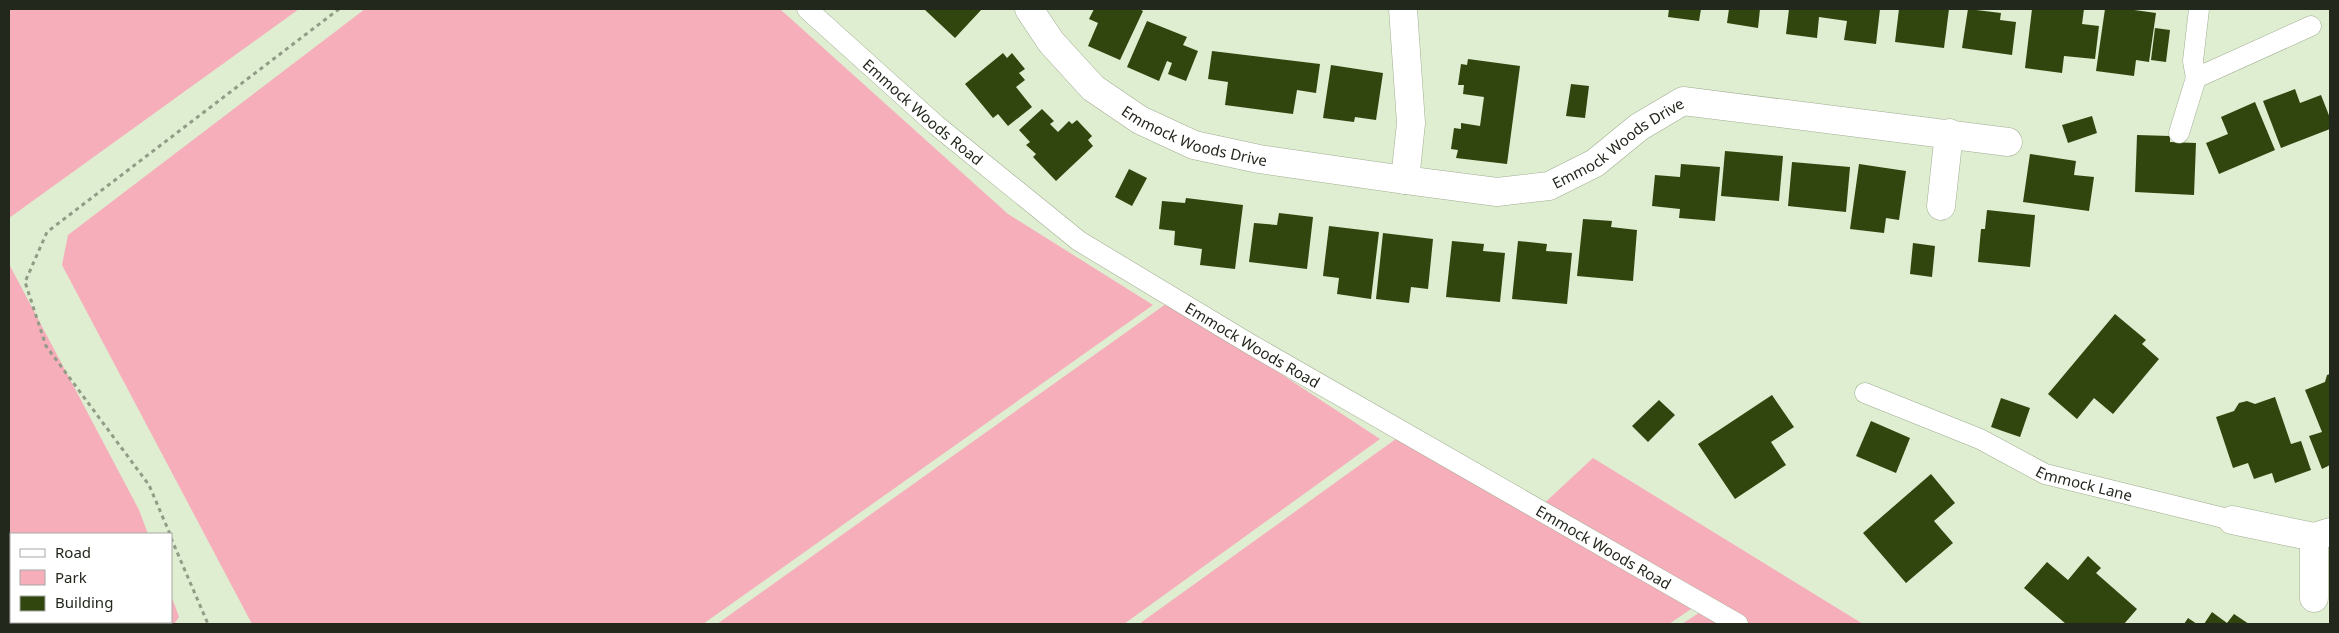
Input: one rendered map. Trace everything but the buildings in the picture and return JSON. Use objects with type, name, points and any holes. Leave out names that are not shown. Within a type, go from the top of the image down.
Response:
[{"type":"street","name":"Emmock Woods Drive","points":[[1029,9],[1051,42],[1093,88],[1140,120],[1194,145],[1259,158],[1404,180],[1497,192],[1549,186],[1595,163],[1639,127],[1683,100],[2008,142]]},
{"type":"street","points":[[1403,9],[1411,123],[1404,180]]},
{"type":"street","points":[[1941,206],[1949,133]]},
{"type":"street","name":"Emmock Lane","points":[[2232,520],[2322,535],[2314,598]]},
{"type":"lane","name":"Emmock Woods Road","points":[[807,9],[936,126],[1079,241],[1250,344],[1738,624]]},
{"type":"lane","points":[[2179,133],[2196,78],[2193,61],[2199,9]]},
{"type":"lane","points":[[2196,78],[2311,26]]},
{"type":"lane","name":"Emmock Lane","points":[[1865,392],[1980,439],[2045,474],[2232,520]]},
{"type":"path","points":[[170,533],[149,485],[46,346],[25,282],[47,232],[339,9]]},
{"type":"path","points":[[172,538],[208,624]]},
{"type":"green space","points":[[9,9],[299,9],[9,218]]},
{"type":"green space","points":[[365,9],[780,9],[1008,214],[1153,305],[703,624],[252,624],[62,265],[68,235]]},
{"type":"green space","points":[[9,264],[139,510],[148,533],[10,533],[10,623],[172,623],[172,598],[179,617],[174,624],[9,624]]},
{"type":"green space","points":[[1170,301],[1380,439],[1124,624],[717,624]]},
{"type":"green space","points":[[1400,436],[1694,607],[1669,624],[1139,624]]},
{"type":"green space","points":[[1593,458],[1863,624],[1738,624],[1538,509]]},
{"type":"green space","points":[[1705,609],[1733,624],[1682,624]]}]
